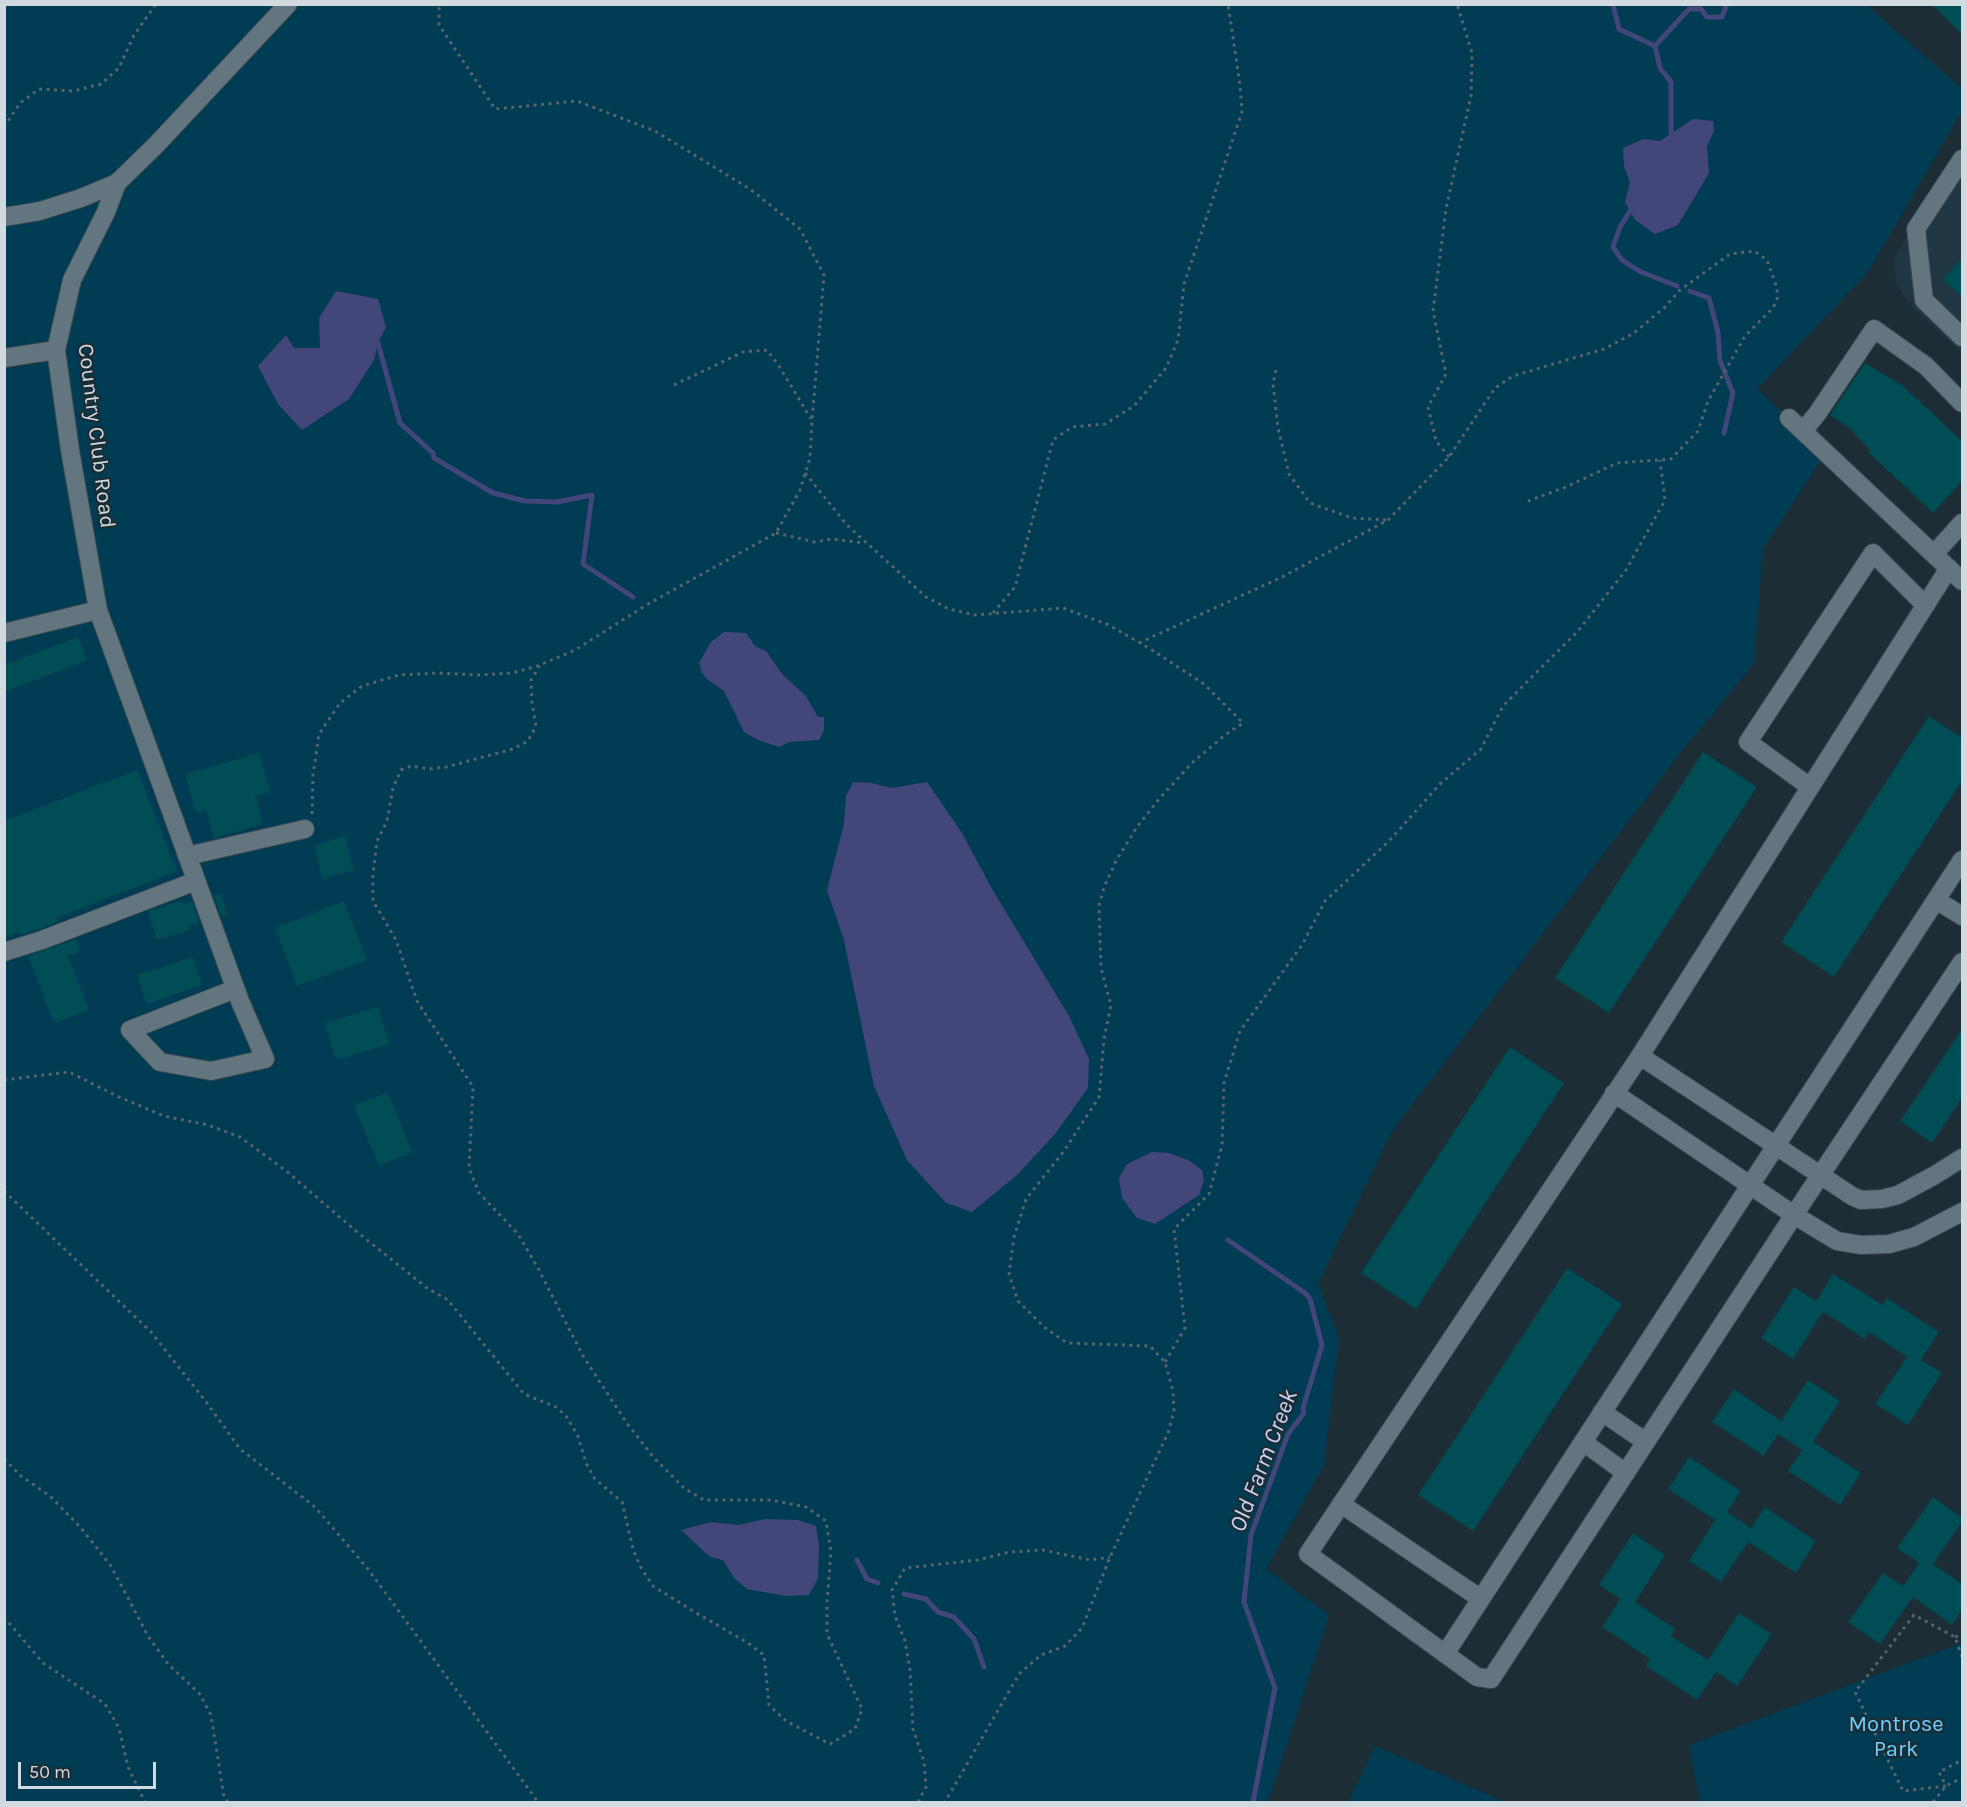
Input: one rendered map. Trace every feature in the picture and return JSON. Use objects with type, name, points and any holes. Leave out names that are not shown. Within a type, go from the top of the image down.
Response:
[{"type":"street","name":"Country Club Road","points":[[4,217],[40,211],[117,183],[156,145],[288,4]]},
{"type":"street","points":[[1962,159],[1916,229],[1924,300],[1962,338]]},
{"type":"street","name":"Country Club Road","points":[[117,183],[106,212],[72,280],[56,350],[70,450],[98,610],[235,989],[265,1059],[211,1071],[160,1062],[130,1030],[235,989]]},
{"type":"street","points":[[1803,431],[1817,414],[1874,328],[1926,366],[1962,403]]},
{"type":"street","points":[[4,358],[56,350]]},
{"type":"street","points":[[1789,418],[1962,581]]},
{"type":"street","points":[[1934,554],[1962,523]]},
{"type":"street","points":[[1810,787],[1748,742],[1872,553],[1926,604]]},
{"type":"street","points":[[1949,568],[1640,1056],[1308,1554],[1477,1677],[1491,1679],[1962,962]]},
{"type":"street","points":[[4,633],[98,610]]},
{"type":"street","points":[[187,856],[305,829]]},
{"type":"street","points":[[1445,1654],[1962,862]]},
{"type":"street","points":[[4,952],[196,881]]},
{"type":"street","points":[[1936,900],[1962,916]]},
{"type":"street","points":[[1640,1056],[1861,1200],[1882,1199],[1898,1195],[1962,1158]]},
{"type":"street","points":[[1614,1094],[1750,1186],[1837,1241],[1861,1245],[1889,1244],[1914,1238],[1962,1212]]},
{"type":"street","points":[[1602,1412],[1646,1442]]},
{"type":"street","points":[[1583,1442],[1626,1473]]},
{"type":"street","points":[[1341,1504],[1481,1599]]},
{"type":"path","points":[[4,127],[20,103],[39,89],[73,91],[101,84],[119,68],[134,36],[156,4]]},
{"type":"path","points":[[305,829],[312,814],[319,734],[340,703],[362,686],[399,675],[513,673],[540,665],[575,650],[648,604],[776,533],[800,490],[810,458],[824,275],[800,230],[750,189],[655,131],[577,101],[495,109],[439,25],[439,4]]},
{"type":"path","points":[[992,613],[1016,586],[1053,440],[1072,427],[1106,424],[1134,406],[1166,368],[1178,340],[1184,284],[1242,112],[1228,4]]},
{"type":"path","points":[[1449,457],[1436,441],[1428,407],[1446,374],[1433,311],[1446,210],[1471,96],[1472,53],[1457,4]]},
{"type":"path","points":[[1139,643],[1282,578],[1388,520],[1449,457],[1495,388],[1514,376],[1581,357],[1634,333],[1665,307],[1680,290],[1731,254],[1754,251],[1767,260],[1777,288],[1777,299],[1773,308],[1745,336],[1708,401],[1698,431],[1671,459],[1617,463],[1566,487],[1528,501]]},
{"type":"path","points":[[674,385],[743,352],[767,350],[780,366],[812,421]]},
{"type":"path","points":[[1276,370],[1273,384],[1277,417],[1289,474],[1310,503],[1352,518],[1388,520]]},
{"type":"path","points":[[1165,1362],[1185,1328],[1174,1229],[1209,1194],[1222,1145],[1224,1083],[1240,1031],[1302,945],[1325,901],[1389,841],[1440,784],[1481,749],[1503,706],[1578,631],[1626,570],[1665,500],[1660,460]]},
{"type":"path","points":[[805,474],[847,525],[926,597],[949,609],[975,615],[1063,608],[1109,625],[1204,684],[1243,723],[1193,762],[1159,799],[1117,859],[1104,887],[1099,906],[1101,968],[1111,1005],[1104,1039],[1099,1097],[1064,1152],[1026,1199],[1014,1238],[1010,1274],[1018,1301],[1044,1327],[1066,1343],[1150,1346],[1165,1362],[1173,1391],[1174,1411],[1168,1433],[1110,1557],[1082,1628],[1065,1646],[1041,1655],[1019,1674],[945,1803]]},
{"type":"path","points":[[776,533],[815,542],[832,539],[866,543]]},
{"type":"path","points":[[4,1080],[69,1072],[164,1116],[208,1125],[240,1137],[285,1170],[427,1288],[448,1300],[524,1394],[556,1407],[566,1416],[578,1436],[586,1463],[595,1479],[622,1502],[633,1549],[640,1566],[653,1586],[764,1655],[769,1704],[786,1721],[830,1744],[855,1729],[862,1709],[827,1634],[831,1551],[826,1521],[806,1506],[771,1500],[704,1500],[684,1488],[654,1458],[626,1422],[583,1356],[518,1234],[478,1193],[469,1168],[473,1087],[417,1001],[396,940],[373,901],[377,841],[387,821],[393,788],[401,770],[411,766],[429,769],[446,767],[513,749],[528,741],[536,726],[531,680],[540,665]]},
{"type":"path","points":[[4,1191],[151,1332],[240,1449],[315,1507],[368,1569],[538,1803]]},
{"type":"path","points":[[4,1459],[21,1476],[50,1496],[81,1528],[111,1566],[154,1646],[168,1664],[199,1693],[211,1715],[224,1797],[228,1803]]},
{"type":"path","points":[[918,1803],[926,1787],[924,1762],[913,1729],[910,1670],[905,1641],[894,1616],[892,1590],[905,1568],[978,1560],[1021,1551],[1043,1550],[1090,1560],[1110,1557]]},
{"type":"path","points":[[1962,1657],[1955,1637],[1914,1614],[1855,1692],[1903,1791],[1946,1786],[1962,1778]]},
{"type":"path","points":[[4,1617],[44,1663],[105,1704],[119,1728],[128,1767],[145,1803]]},
{"type":"path","points":[[1955,1637],[1962,1635]]},
{"type":"path","points":[[1946,1786],[1939,1772],[1962,1760]]},
{"type":"path","points":[[1933,1803],[1946,1786]]},
{"type":"shaded area","points":[[1693,119],[1713,121],[1714,131],[1707,146],[1709,173],[1678,225],[1655,234],[1635,220],[1625,202],[1630,182],[1624,166],[1623,148],[1643,139],[1660,141]]},
{"type":"shaded area","points":[[1962,146],[1962,353],[1906,300],[1896,283],[1894,260]]},
{"type":"shaded area","points":[[336,291],[378,299],[386,327],[378,343],[374,360],[349,399],[302,430],[278,404],[258,366],[286,335],[294,348],[320,348],[319,318]]},
{"type":"shaded area","points":[[724,632],[746,633],[755,646],[766,651],[782,674],[806,696],[818,717],[824,717],[824,730],[819,740],[789,742],[779,747],[758,740],[744,732],[724,691],[708,680],[702,673],[699,663],[711,642]]},
{"type":"shaded area","points":[[853,782],[892,788],[927,782],[962,833],[992,889],[1069,1016],[1089,1059],[1088,1088],[1055,1134],[1017,1175],[972,1212],[946,1203],[907,1160],[874,1086],[844,940],[827,890],[844,824],[846,796]]},
{"type":"shaded area","points":[[1152,1152],[1169,1153],[1190,1161],[1202,1170],[1204,1181],[1199,1195],[1155,1224],[1137,1218],[1122,1198],[1119,1178],[1127,1164]]},
{"type":"shaded area","points":[[765,1519],[798,1520],[816,1526],[819,1546],[818,1578],[809,1595],[786,1596],[747,1589],[734,1578],[723,1560],[710,1557],[681,1530],[711,1522],[739,1525]]},
{"type":"green space","points":[[1865,4],[1962,89],[1962,111],[1868,272],[1757,389],[1826,452],[1763,549],[1754,663],[1678,756],[1392,1131],[1318,1283],[1339,1339],[1324,1464],[1266,1569],[1329,1615],[1268,1802],[5,1802],[5,5]]},
{"type":"green space","name":"Montrose Park","points":[[1962,1643],[1962,1802],[1700,1802],[1689,1745]]},
{"type":"green space","points":[[1375,1746],[1505,1802],[1348,1802]]},
{"type":"building","points":[[1931,4],[1962,4],[1962,34]]},
{"type":"building","points":[[1962,259],[1962,297],[1943,279]]},
{"type":"building","points":[[1865,363],[1902,385],[1962,441],[1962,481],[1933,513],[1868,452],[1870,450],[1849,428],[1830,415]]},
{"type":"building","points":[[78,637],[87,660],[4,692],[4,665]]},
{"type":"building","points":[[1929,716],[1962,738],[1962,781],[1834,977],[1781,942]]},
{"type":"building","points":[[1703,752],[1757,787],[1609,1013],[1555,978]]},
{"type":"building","points":[[259,753],[271,792],[255,796],[263,824],[214,838],[206,810],[196,813],[185,774]]},
{"type":"building","points":[[137,770],[177,871],[56,918],[58,922],[4,938],[4,821]]},
{"type":"building","points":[[345,836],[354,870],[323,879],[314,845]]},
{"type":"building","points":[[221,894],[227,915],[221,916],[214,896]]},
{"type":"building","points":[[182,901],[183,905],[192,902],[199,922],[189,925],[190,930],[157,940],[148,911]]},
{"type":"building","points":[[344,901],[367,960],[297,986],[275,928]]},
{"type":"building","points":[[76,939],[80,951],[68,956],[89,1010],[54,1023],[28,956]]},
{"type":"building","points":[[193,957],[202,985],[147,1004],[137,975]]},
{"type":"building","points":[[378,1007],[389,1044],[336,1060],[325,1023]]},
{"type":"building","points":[[1962,1029],[1962,1098],[1932,1143],[1900,1121]]},
{"type":"building","points":[[1510,1047],[1564,1083],[1416,1309],[1361,1273]]},
{"type":"building","points":[[388,1092],[412,1152],[379,1166],[354,1105]]},
{"type":"building","points":[[1567,1268],[1622,1304],[1473,1531],[1418,1495]]},
{"type":"building","points":[[1833,1274],[1883,1305],[1887,1298],[1939,1332],[1921,1360],[1942,1373],[1908,1425],[1875,1404],[1907,1357],[1869,1332],[1865,1339],[1823,1312],[1793,1359],[1761,1338],[1794,1287],[1816,1301]]},
{"type":"building","points":[[1808,1380],[1840,1401],[1813,1442],[1861,1473],[1840,1505],[1788,1471],[1802,1450],[1778,1434],[1764,1456],[1712,1422],[1734,1389],[1781,1421]]},
{"type":"building","points":[[1689,1457],[1741,1491],[1727,1512],[1751,1528],[1765,1507],[1816,1541],[1796,1573],[1748,1542],[1721,1582],[1689,1561],[1715,1520],[1668,1489]]},
{"type":"building","points":[[1933,1497],[1962,1518],[1962,1522],[1933,1564],[1962,1584],[1962,1610],[1952,1625],[1913,1597],[1880,1644],[1848,1622],[1883,1573],[1903,1586],[1919,1563],[1897,1548]]},
{"type":"building","points":[[1633,1533],[1665,1555],[1635,1602],[1675,1629],[1671,1636],[1708,1660],[1739,1613],[1772,1634],[1737,1686],[1716,1672],[1697,1700],[1646,1666],[1650,1659],[1602,1627],[1620,1599],[1599,1585]]},
{"type":"waterway","points":[[1613,4],[1619,29],[1655,46]]},
{"type":"waterway","points":[[1671,140],[1671,82],[1660,68],[1655,46],[1689,9],[1701,9],[1707,17],[1722,17],[1727,4]]},
{"type":"waterway","points":[[1634,205],[1620,227],[1613,247],[1622,260],[1641,272],[1677,286]]},
{"type":"waterway","points":[[1690,291],[1709,298],[1718,332],[1720,361],[1733,393],[1724,433]]},
{"type":"waterway","name":"Old Farm Creek","points":[[378,343],[400,423],[433,453],[434,458],[493,493],[525,501],[557,502],[592,495],[583,564],[633,597]]},
{"type":"waterway","name":"Old Farm Creek","points":[[1228,1240],[1305,1293],[1310,1299],[1322,1345],[1303,1408],[1304,1413],[1288,1434],[1251,1535],[1244,1602],[1275,1688],[1253,1802]]},
{"type":"waterway","points":[[857,1560],[867,1579],[878,1583]]},
{"type":"waterway","points":[[904,1594],[926,1599],[938,1612],[954,1617],[974,1639],[984,1667]]}]
